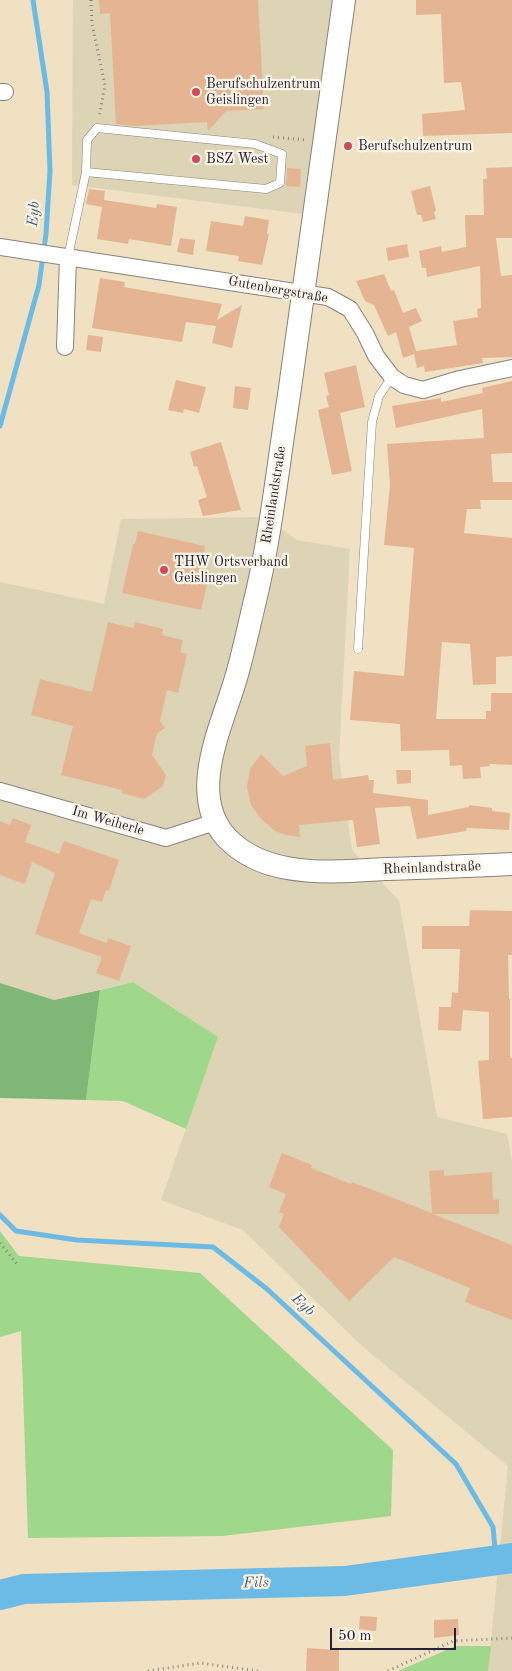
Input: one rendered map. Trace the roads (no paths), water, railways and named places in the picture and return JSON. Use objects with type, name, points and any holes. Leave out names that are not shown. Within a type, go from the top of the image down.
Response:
[{"type":"main road","name":"Rheinlandstraße","points":[[344,0],[304,293],[260,584],[237,677],[210,762],[208,796],[216,822],[225,836],[242,851],[264,862],[287,868],[319,871],[356,871],[512,864]]},
{"type":"street","name":"Gutenbergstraße","points":[[6,248],[328,297],[350,309],[365,333],[376,356],[392,377],[404,385],[422,390],[460,379],[512,368]]},
{"type":"street","points":[[63,256],[65,347]]},
{"type":"street","name":"Im Weiherle","points":[[0,791],[166,838],[216,822]]},
{"type":"lane","points":[[63,256],[86,172],[86,140],[98,128],[255,144],[282,154],[280,183],[266,189],[86,172]]},
{"type":"lane","points":[[358,649],[372,422],[379,396],[392,377]]},
{"type":"waterway","name":"Eyb","points":[[0,426],[39,285],[46,234],[50,171],[47,92],[33,0]]},
{"type":"waterway","name":"Eyb","points":[[0,1215],[16,1231],[77,1240],[213,1247],[267,1289],[456,1464],[493,1527],[496,1560]]},
{"type":"waterway","name":"Fils","points":[[0,1595],[24,1589],[345,1581],[512,1558]]},
{"type":"place","name":"Berufschulzentrum Geislingen","points":[[196,92]]},
{"type":"place","name":"Berufschulzentrum","points":[[348,146]]},
{"type":"place","name":"BSZ West","points":[[196,159]]},
{"type":"place","name":"THW Ortsverband Geislingen","points":[[164,570]]}]
